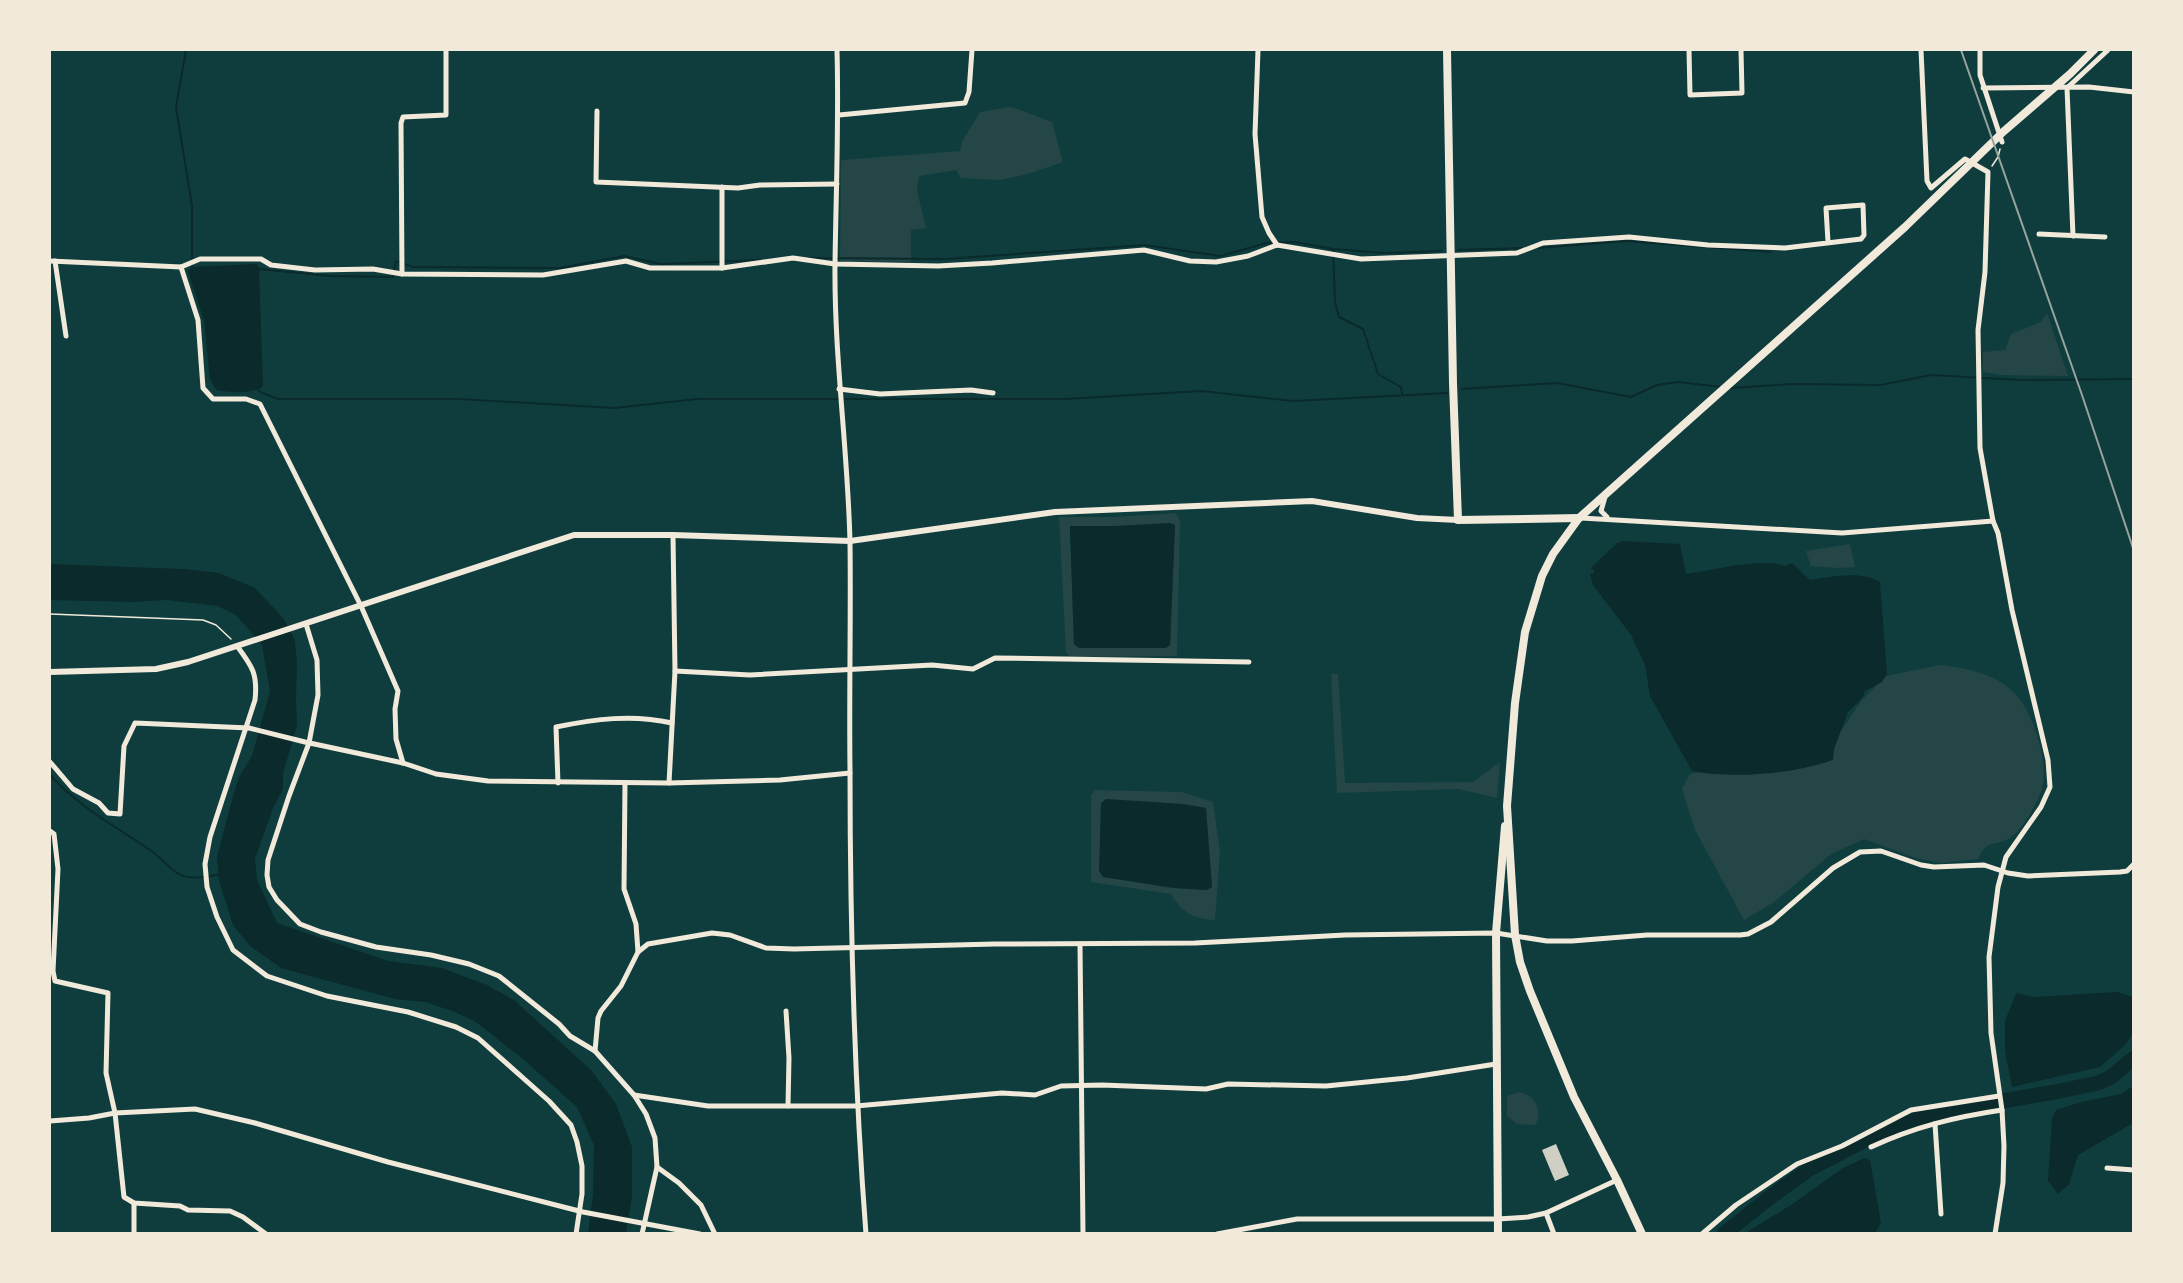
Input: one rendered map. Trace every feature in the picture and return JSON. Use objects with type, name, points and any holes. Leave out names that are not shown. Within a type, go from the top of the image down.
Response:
[{"type":"main road","points":[[1447,50],[1458,520],[1579,518]]},
{"type":"main road","points":[[1498,1233],[1496,933],[1515,703],[1525,632],[1542,576],[1553,554],[1579,518],[1905,227],[2003,132],[2094,50]]},
{"type":"main road","points":[[1507,806],[1515,935],[1520,962],[1574,1096],[1642,1233]]},
{"type":"street","points":[[402,274],[401,123],[403,117],[446,115],[446,50]]},
{"type":"street","points":[[837,50],[836,264],[840,389],[850,540],[852,947],[856,1106],[866,1233]]},
{"type":"street","points":[[838,115],[965,103],[969,92],[972,50]]},
{"type":"street","points":[[1258,50],[1255,134],[1262,217],[1277,245]]},
{"type":"street","points":[[1689,50],[1690,95],[1742,93],[1741,50]]},
{"type":"street","points":[[1921,50],[1927,181],[1931,188],[1965,159],[1988,172],[1985,272],[1978,330],[1980,448],[2012,610],[2048,760],[2050,787],[2041,807],[2006,857],[2001,871],[1989,957],[1992,1033],[2002,1109],[2003,1183],[1995,1233]]},
{"type":"street","points":[[1980,50],[1980,75],[1983,88],[2002,142]]},
{"type":"street","points":[[2073,236],[2067,88],[2108,50]]},
{"type":"street","points":[[1983,88],[2089,87],[2133,92]]},
{"type":"street","points":[[597,111],[596,182],[722,187],[837,184]]},
{"type":"street","points":[[722,187],[722,268]]},
{"type":"street","points":[[66,336],[52,261],[181,267],[200,259],[261,259],[271,265],[315,270],[373,269],[402,274],[543,275],[626,261],[650,268],[722,268],[793,258],[836,264],[949,265],[1144,250],[1190,261],[1216,262],[1248,256],[1277,245],[1361,259],[1517,253],[1543,243],[1629,237],[1785,248],[1861,239],[1864,235],[1863,205],[1826,208],[1828,242]]},
{"type":"street","points":[[2040,234],[2105,237]]},
{"type":"street","points":[[181,267],[198,320],[203,388],[213,399],[246,399],[260,404],[361,606],[398,691],[395,709],[396,739],[403,763]]},
{"type":"street","points":[[840,389],[880,394],[971,390],[993,393]]},
{"type":"street","points":[[1608,492],[1601,512],[1608,518]]},
{"type":"street","points":[[50,672],[156,669],[188,662],[574,535],[850,540],[1055,512],[1312,501],[1417,518],[1458,520]]},
{"type":"street","points":[[1579,518],[1842,533],[1993,521]]},
{"type":"street","points":[[669,783],[675,671],[673,535]]},
{"type":"street","points":[[303,625],[317,660],[318,695],[307,743],[268,860],[269,887],[300,924],[376,947],[431,955],[469,964],[500,976],[559,1024],[570,1036],[595,1051],[634,1095],[646,1114],[655,1138],[657,1167],[640,1223],[642,1233]]},
{"type":"street","points":[[240,645],[253,667],[257,684],[255,700],[210,837],[205,864],[207,887],[217,917],[233,950],[267,976],[327,996],[408,1012],[456,1027],[478,1038],[549,1101],[571,1125],[582,1166],[581,1211],[576,1233]]},
{"type":"street","points":[[675,671],[750,675],[932,665],[973,669],[995,658],[1250,662]]},
{"type":"street","points":[[558,783],[556,727],[591,720],[646,717],[672,723]]},
{"type":"street","points":[[50,762],[73,789],[99,803],[108,813],[120,814],[124,746],[135,723],[247,728],[403,763],[436,774],[488,781],[669,783],[780,780],[850,773]]},
{"type":"street","points":[[626,783],[624,889],[636,924],[638,952]]},
{"type":"street","points":[[50,831],[54,834],[58,869],[52,982],[108,993],[105,1073],[115,1113],[124,1197],[134,1203],[180,1206],[188,1210],[230,1211],[266,1233]]},
{"type":"street","points":[[595,1051],[598,1018],[601,1011],[621,986],[638,952],[648,944],[712,933],[730,935],[766,948],[1195,943],[1345,935],[1496,933],[1547,941],[1572,941],[1647,935],[1748,934],[1771,922],[1833,868],[1860,852],[1881,851],[1921,865],[1934,867],[1984,865],[2028,876],[2068,876],[2127,871],[2133,864]]},
{"type":"street","points":[[1080,944],[1083,1233]]},
{"type":"street","points":[[786,1011],[789,1058],[788,1106]]},
{"type":"street","points":[[634,1095],[708,1106],[856,1106],[1002,1093],[1035,1095],[1061,1086],[1082,1085],[1206,1089],[1228,1084],[1326,1086],[1407,1078],[1496,1064]]},
{"type":"street","points":[[1702,1233],[1736,1205],[1797,1164],[1842,1146],[1911,1110],[2000,1097]]},
{"type":"street","points":[[50,1121],[115,1113],[195,1109],[255,1123],[388,1162],[581,1211],[700,1233]]},
{"type":"street","points":[[1871,1147],[1903,1132],[1935,1124],[1941,1120],[2002,1109]]},
{"type":"street","points":[[1935,1124],[1941,1214]]},
{"type":"street","points":[[657,1167],[701,1205],[715,1233]]},
{"type":"street","points":[[2107,1168],[2133,1170]]},
{"type":"street","points":[[1217,1233],[1298,1219],[1528,1217],[1546,1213],[1617,1180]]},
{"type":"street","points":[[134,1203],[134,1233]]},
{"type":"street","points":[[1546,1213],[1554,1233]]},
{"type":"path","points":[[1988,172],[1998,158],[2002,142]]},
{"type":"path","points":[[50,614],[203,620],[216,625],[240,645]]},
{"type":"shaded area","points":[[1008,107],[1052,122],[1063,162],[1000,180],[961,178],[956,170],[919,176],[917,191],[926,228],[911,230],[911,262],[840,261],[841,160],[960,151],[962,142],[980,112]]},
{"type":"shaded area","points":[[257,264],[263,386],[247,392],[216,390],[210,379],[204,321],[188,271],[192,267]]},
{"type":"shaded area","points":[[2047,313],[2068,376],[2003,375],[1983,372],[1983,352],[2005,350],[2011,334],[2041,322]]},
{"type":"shaded area","points":[[1176,513],[1180,521],[1177,656],[1070,657],[1066,652],[1059,517],[1115,517]],"holes":[[[1175,525],[1170,645],[1166,648],[1079,648],[1074,644],[1070,527]]]},
{"type":"shaded area","points":[[1170,523],[1175,525],[1170,645],[1166,648],[1079,648],[1074,644],[1070,526]]},
{"type":"shaded area","points":[[1623,541],[1680,544],[1686,574],[1749,564],[1785,566],[1792,563],[1810,580],[1855,575],[1880,582],[1887,674],[1882,682],[1865,691],[1862,698],[1848,712],[1834,749],[1833,760],[1800,769],[1763,774],[1726,775],[1692,771],[1650,696],[1645,665],[1631,635],[1593,585],[1590,574],[1594,573],[1592,567],[1617,543]]},
{"type":"shaded area","points":[[1850,544],[1855,567],[1811,566],[1806,551]]},
{"type":"shaded area","points":[[50,564],[183,569],[219,573],[255,588],[284,619],[295,640],[297,726],[283,773],[283,789],[273,808],[255,859],[257,880],[277,923],[388,961],[442,968],[487,985],[514,1000],[591,1070],[616,1104],[632,1147],[632,1197],[626,1233],[588,1233],[593,1195],[594,1145],[577,1107],[524,1060],[476,1022],[425,1002],[395,999],[281,968],[250,946],[233,925],[219,881],[217,857],[239,777],[252,756],[270,691],[262,645],[237,616],[218,606],[167,600],[132,602],[50,600]]},
{"type":"shaded area","points":[[1940,665],[1993,678],[2009,688],[2025,707],[2037,734],[2044,777],[2040,795],[2020,829],[2010,838],[1986,847],[1978,859],[1942,863],[1915,858],[1864,839],[1831,854],[1774,902],[1744,920],[1695,830],[1682,789],[1690,774],[1717,769],[1820,763],[1861,701],[1886,676]]},
{"type":"shaded area","points":[[1331,674],[1338,674],[1345,783],[1473,782],[1500,762],[1497,798],[1458,789],[1337,793]]},
{"type":"shaded area","points":[[1095,790],[1182,792],[1213,802],[1220,852],[1215,920],[1189,914],[1171,894],[1091,882],[1091,796]]},
{"type":"shaded area","points":[[1106,799],[1183,804],[1206,808],[1212,887],[1207,890],[1173,888],[1103,877],[1099,871],[1101,803]]},
{"type":"shaded area","points":[[2117,992],[2133,997],[2133,1033],[2125,1045],[2100,1067],[2012,1087],[2005,1051],[2005,1021],[2016,993],[2034,997]]},
{"type":"shaded area","points":[[2133,1086],[2133,1123],[2078,1155],[2069,1184],[2058,1194],[2048,1181],[2052,1118],[2056,1110],[2121,1094]]},
{"type":"shaded area","points":[[1519,1092],[1530,1097],[1538,1109],[1538,1120],[1535,1125],[1517,1124],[1507,1116],[1507,1096]]},
{"type":"shaded area","points":[[1864,1158],[1870,1160],[1881,1223],[1875,1233],[1745,1233],[1791,1205],[1843,1168]]},
{"type":"building","points":[[1556,1144],[1569,1175],[1555,1181],[1542,1150]]},
{"type":"waterway","points":[[186,50],[176,107],[192,206],[192,269]]},
{"type":"waterway","points":[[1538,248],[1626,241],[1771,252]]},
{"type":"waterway","points":[[809,258],[945,259],[1145,245],[1220,256],[1267,243],[1295,242],[1333,249],[1385,253],[1441,251]]},
{"type":"waterway","points":[[1458,250],[1523,248]]},
{"type":"waterway","points":[[1333,249],[1335,302],[1339,317],[1363,329],[1378,374],[1401,387],[1402,394]]},
{"type":"waterway","points":[[258,269],[330,276],[393,277],[396,261],[413,267],[560,268],[624,256],[661,264],[761,260]]},
{"type":"waterway","points":[[1731,388],[1793,384],[1881,385],[1931,375],[2020,380],[2134,379]]},
{"type":"waterway","points":[[1462,389],[1557,383],[1631,397],[1657,385],[1678,382],[1722,387]]},
{"type":"waterway","points":[[257,387],[260,392],[278,399],[459,399],[614,408],[697,399],[1065,399],[1201,391],[1294,401],[1447,393]]},
{"type":"waterway","points":[[50,775],[73,797],[154,853],[179,874],[193,877],[220,874]]},
{"type":"waterway","points":[[1724,1234],[1811,1168],[1875,1135],[1916,1120],[1966,1107],[2098,1083],[2111,1077],[2134,1058]]},
{"type":"railway","points":[[1961,50],[2134,551]]}]
